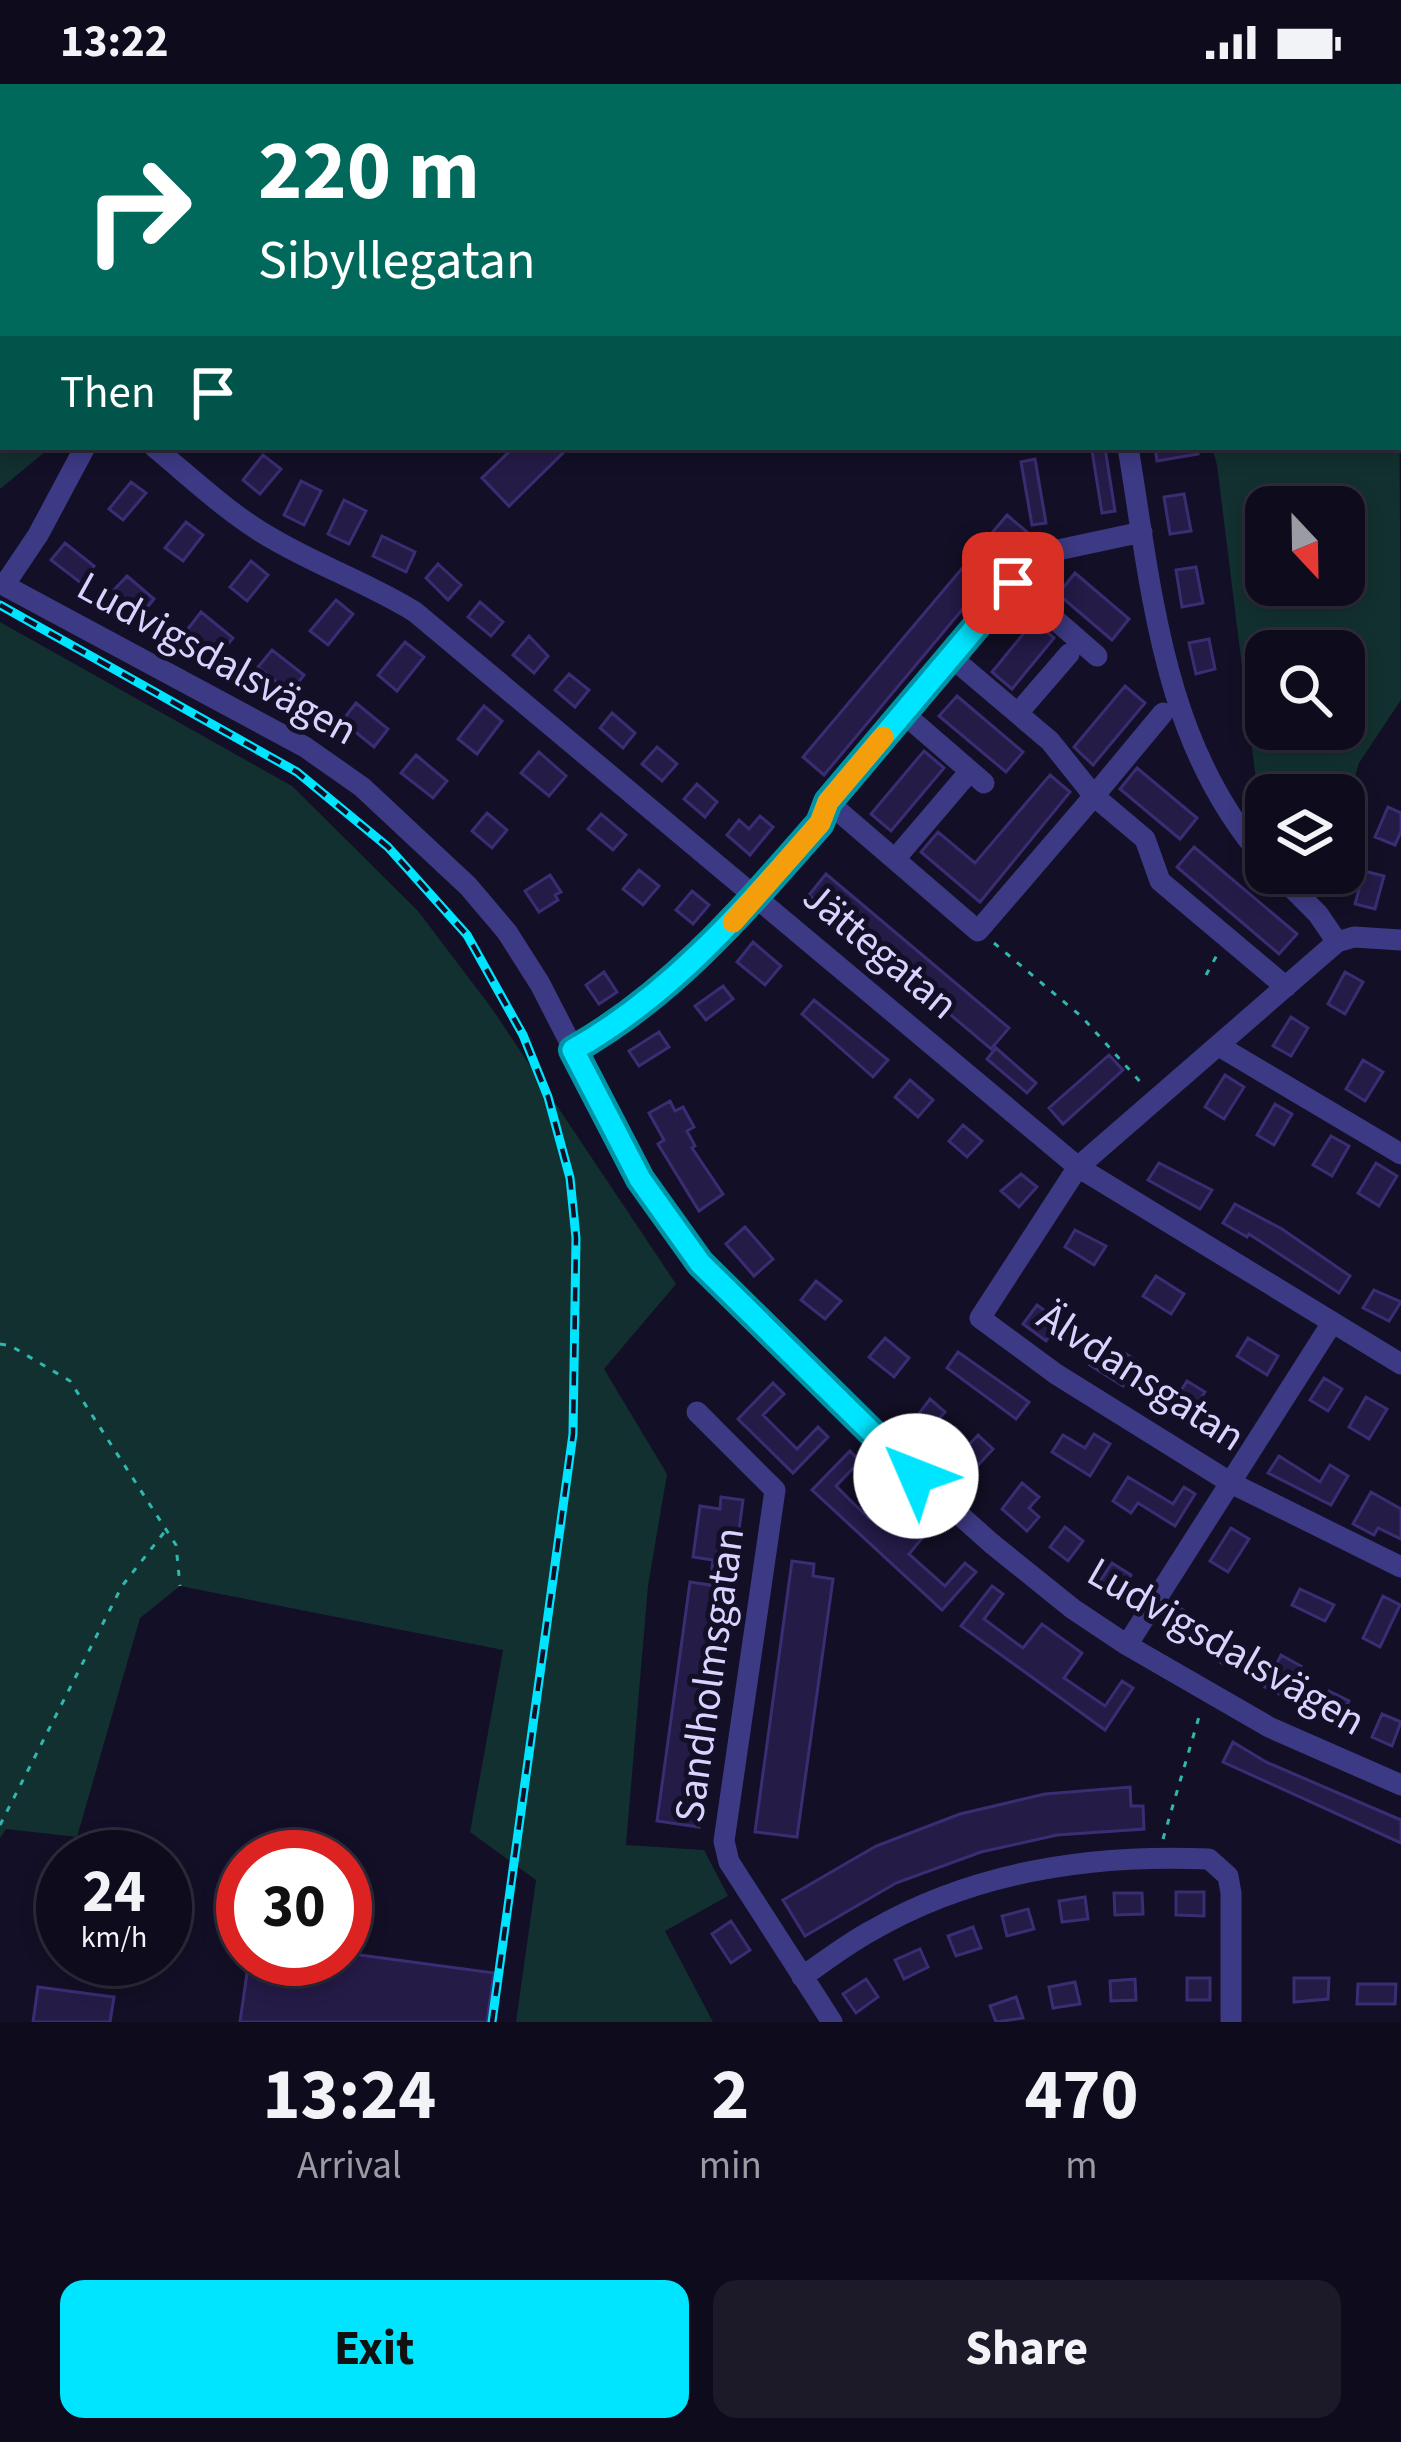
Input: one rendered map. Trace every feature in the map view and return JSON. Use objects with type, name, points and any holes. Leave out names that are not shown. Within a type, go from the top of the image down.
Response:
[{"type":"street","points":[[2,583],[38,535],[83,450]]},
{"type":"street","name":"Jättegatan","points":[[158,450],[274,540],[415,612],[1078,1167],[1401,1364]]},
{"type":"street","points":[[1128,450],[1162,652],[1186,730],[1225,807],[1245,833]]},
{"type":"street","points":[[573,1050],[646,1002],[726,929],[820,823],[828,802],[903,713],[1040,557],[1142,532]]},
{"type":"street","name":"Ludvigsdalsvägen","points":[[2,583],[305,748],[362,787],[469,886],[508,932],[540,983],[640,1179],[700,1263],[976,1530],[1073,1609],[1127,1645],[1269,1727],[1401,1785]]},
{"type":"street","points":[[1013,583],[1097,656]]},
{"type":"street","points":[[1018,713],[1069,654]]},
{"type":"street","points":[[951,657],[1050,741],[1094,796],[1145,838],[1160,881],[1286,987]]},
{"type":"street","points":[[895,859],[977,777],[903,713]]},
{"type":"street","points":[[828,802],[979,931],[1163,713]]},
{"type":"street","points":[[1298,894],[1337,942],[1401,940]]},
{"type":"street","name":"Älvdansgatan","points":[[1337,942],[1078,1167],[980,1318],[1056,1374],[1231,1483],[1401,1567]]},
{"type":"street","points":[[1219,1046],[1401,1154]]},
{"type":"street","points":[[1127,1645],[1332,1323]]},
{"type":"street","name":"Sandholmsgatan","points":[[697,1412],[775,1490],[724,1841],[739,1882],[832,2022]]},
{"type":"street","points":[[802,1977],[872,1930],[973,1886],[1071,1863],[1209,1859],[1228,1876],[1232,1892],[1231,2022]]},
{"type":"path","points":[[979,931],[1082,1017],[1156,1100]]},
{"type":"path","points":[[1206,975],[1227,937]]},
{"type":"path","points":[[0,1344],[70,1381],[176,1545],[180,1586]]},
{"type":"path","points":[[0,1825],[122,1586],[166,1530]]},
{"type":"path","points":[[1157,1858],[1207,1691]]},
{"type":"green space","points":[[0,450],[47,450],[0,489]]},
{"type":"green space","points":[[1213,450],[1400,450],[1401,700],[1356,774],[1255,774],[1252,750],[1365,750],[1365,630],[1245,630],[1245,691]]},
{"type":"green space","points":[[0,622],[292,786],[418,911],[493,1010],[676,1284],[604,1369],[667,1474],[648,1586],[626,1845],[704,1850],[728,1896],[665,1931],[713,2022],[516,2022],[536,1880],[470,1832],[503,1650],[180,1586],[140,1618],[79,1830],[6,1829],[0,1838]]},
{"type":"building","points":[[511,450],[566,450],[509,506],[482,478]]},
{"type":"building","points":[[1105,450],[1115,511],[1102,513],[1092,451]]},
{"type":"building","points":[[1155,450],[1197,450],[1198,454],[1157,461]]},
{"type":"building","points":[[263,455],[281,469],[260,494],[243,480]]},
{"type":"building","points":[[1035,459],[1046,523],[1032,525],[1021,462]]},
{"type":"building","points":[[301,481],[321,491],[304,525],[284,515]]},
{"type":"building","points":[[131,482],[146,493],[123,520],[109,509]]},
{"type":"building","points":[[1184,494],[1191,531],[1170,534],[1164,497]]},
{"type":"building","points":[[344,500],[366,511],[349,544],[328,534]]},
{"type":"building","points":[[1007,515],[1027,532],[824,775],[803,757]]},
{"type":"building","points":[[186,522],[203,535],[183,561],[165,548]]},
{"type":"building","points":[[382,536],[415,552],[406,572],[373,556]]},
{"type":"building","points":[[65,543],[94,566],[81,583],[51,560]]},
{"type":"building","points":[[251,561],[268,575],[247,601],[230,587]]},
{"type":"building","points":[[438,564],[461,585],[448,600],[426,578]]},
{"type":"building","points":[[1196,567],[1203,603],[1182,607],[1176,570]]},
{"type":"building","points":[[1075,573],[1129,619],[1112,640],[1058,594]]},
{"type":"building","points":[[127,576],[154,599],[141,615],[113,591]]},
{"type":"building","points":[[336,600],[353,614],[328,645],[310,631]]},
{"type":"building","points":[[480,602],[503,622],[491,636],[468,617]]},
{"type":"building","points":[[201,612],[233,638],[218,656],[187,630]]},
{"type":"building","points":[[1034,621],[1054,638],[1012,689],[992,672]]},
{"type":"building","points":[[529,636],[548,656],[534,673],[513,655]]},
{"type":"building","points":[[1209,639],[1215,669],[1196,674],[1189,643]]},
{"type":"building","points":[[405,642],[424,657],[397,691],[378,675]]},
{"type":"building","points":[[272,650],[304,675],[290,693],[258,667]]},
{"type":"building","points":[[569,674],[589,690],[575,707],[555,690]]},
{"type":"building","points":[[1125,686],[1145,703],[1093,765],[1074,747]]},
{"type":"building","points":[[957,696],[1023,752],[1006,772],[939,716]]},
{"type":"building","points":[[356,703],[388,729],[374,747],[342,721]]},
{"type":"building","points":[[484,706],[502,721],[477,754],[458,739]]},
{"type":"building","points":[[612,713],[635,733],[623,748],[600,728]]},
{"type":"building","points":[[657,747],[677,764],[662,781],[642,764]]},
{"type":"building","points":[[924,751],[944,768],[891,831],[871,814]]},
{"type":"building","points":[[539,752],[566,776],[549,796],[521,773]]},
{"type":"building","points":[[416,755],[447,781],[433,798],[401,773]]},
{"type":"building","points":[[1137,768],[1197,818],[1180,839],[1120,789]]},
{"type":"building","points":[[1050,775],[1070,792],[980,902],[921,852],[938,832],[975,863]]},
{"type":"building","points":[[697,784],[717,802],[705,817],[684,799]]},
{"type":"building","points":[[1388,807],[1401,813],[1395,845],[1375,837]]},
{"type":"building","points":[[487,813],[507,830],[492,848],[472,831]]},
{"type":"building","points":[[601,814],[626,835],[613,850],[588,829]]},
{"type":"building","points":[[760,816],[773,827],[750,855],[727,835],[739,820],[749,829]]},
{"type":"building","points":[[1194,847],[1297,934],[1279,954],[1177,867]]},
{"type":"building","points":[[639,870],[659,886],[643,905],[623,889]]},
{"type":"building","points":[[1365,871],[1384,876],[1375,909],[1355,904],[1358,894],[1365,894]]},
{"type":"building","points":[[826,874],[1009,1028],[991,1049],[809,895]]},
{"type":"building","points":[[550,875],[561,892],[555,895],[558,900],[539,912],[525,891]]},
{"type":"building","points":[[692,891],[709,905],[693,924],[676,910]]},
{"type":"building","points":[[753,942],[781,966],[765,985],[737,962]]},
{"type":"building","points":[[604,972],[617,992],[599,1004],[586,985]]},
{"type":"building","points":[[1345,972],[1363,982],[1345,1014],[1328,1004]]},
{"type":"building","points":[[723,986],[733,999],[706,1020],[695,1006]]},
{"type":"building","points":[[814,1000],[888,1060],[873,1077],[802,1014]]},
{"type":"building","points":[[1291,1017],[1308,1028],[1291,1056],[1273,1046]]},
{"type":"building","points":[[659,1032],[669,1047],[639,1066],[629,1051]]},
{"type":"building","points":[[996,1048],[1036,1083],[1027,1093],[987,1059]]},
{"type":"building","points":[[1109,1055],[1123,1070],[1063,1124],[1049,1108]]},
{"type":"building","points":[[1363,1060],[1383,1072],[1365,1101],[1346,1089]]},
{"type":"building","points":[[1225,1075],[1244,1087],[1224,1119],[1205,1107]]},
{"type":"building","points":[[910,1080],[933,1100],[918,1117],[895,1097]]},
{"type":"building","points":[[670,1101],[675,1111],[683,1107],[694,1127],[687,1131],[692,1148],[723,1194],[699,1211],[658,1144],[664,1140],[649,1113]]},
{"type":"building","points":[[1275,1104],[1292,1114],[1274,1145],[1257,1135]]},
{"type":"building","points":[[963,1125],[982,1141],[967,1157],[949,1141]]},
{"type":"building","points":[[1331,1136],[1349,1146],[1332,1176],[1313,1165]]},
{"type":"building","points":[[1159,1163],[1212,1190],[1200,1209],[1148,1180]]},
{"type":"building","points":[[1376,1163],[1397,1176],[1379,1206],[1358,1193]]},
{"type":"building","points":[[1021,1174],[1037,1187],[1019,1207],[1001,1191]]},
{"type":"building","points":[[1235,1204],[1282,1229],[1350,1276],[1339,1293],[1249,1234],[1223,1223]]},
{"type":"building","points":[[745,1227],[773,1259],[754,1276],[726,1244]]},
{"type":"building","points":[[1075,1230],[1106,1246],[1094,1265],[1065,1247]]},
{"type":"building","points":[[1156,1276],[1184,1294],[1171,1314],[1143,1296]]},
{"type":"building","points":[[816,1281],[841,1301],[825,1319],[801,1300]]},
{"type":"building","points":[[1374,1290],[1401,1302],[1389,1321],[1363,1308]]},
{"type":"building","points":[[1037,1305],[1060,1322],[1046,1341],[1023,1324]]},
{"type":"building","points":[[885,1338],[909,1358],[894,1377],[869,1357]]},
{"type":"building","points":[[1248,1338],[1278,1356],[1267,1375],[1237,1356]]},
{"type":"building","points":[[1101,1348],[1122,1361],[1126,1354],[1138,1362],[1123,1386],[1090,1365]]},
{"type":"building","points":[[958,1352],[1029,1402],[1016,1419],[947,1368]]},
{"type":"building","points":[[1324,1378],[1342,1389],[1328,1411],[1310,1400]]},
{"type":"building","points":[[1187,1381],[1205,1392],[1196,1406],[1235,1430],[1225,1447],[1168,1411]]},
{"type":"building","points":[[773,1383],[784,1394],[763,1415],[797,1449],[818,1427],[828,1437],[793,1473],[738,1419]]},
{"type":"building","points":[[1366,1397],[1387,1409],[1369,1439],[1349,1427]]},
{"type":"building","points":[[930,1399],[945,1412],[924,1436],[911,1424]]},
{"type":"building","points":[[1094,1434],[1110,1444],[1090,1476],[1052,1452],[1063,1435],[1085,1448]]},
{"type":"building","points":[[978,1435],[993,1449],[968,1476],[953,1462]]},
{"type":"building","points":[[850,1451],[860,1461],[836,1486],[853,1503],[870,1519],[895,1493],[905,1503],[901,1507],[928,1531],[909,1554],[945,1586],[965,1563],[976,1572],[942,1610],[812,1490]]},
{"type":"building","points":[[1279,1456],[1320,1482],[1330,1465],[1348,1476],[1331,1505],[1268,1473]]},
{"type":"building","points":[[1128,1477],[1173,1504],[1184,1487],[1195,1494],[1175,1526],[1138,1503],[1131,1513],[1113,1501]]},
{"type":"building","points":[[1022,1483],[1039,1497],[1029,1508],[1039,1517],[1027,1531],[1002,1509]]},
{"type":"building","points":[[1371,1492],[1401,1509],[1401,1539],[1378,1528],[1374,1535],[1353,1524]]},
{"type":"building","points":[[721,1497],[743,1500],[699,1827],[657,1821],[690,1582],[710,1585],[713,1560],[693,1557],[700,1506],[720,1509]]},
{"type":"building","points":[[1065,1527],[1083,1541],[1068,1561],[1050,1547]]},
{"type":"building","points":[[1231,1528],[1249,1539],[1228,1572],[1210,1561]]},
{"type":"building","points":[[792,1561],[814,1564],[813,1576],[833,1579],[797,1837],[755,1832]]},
{"type":"building","points":[[1112,1563],[1131,1575],[1117,1597],[1098,1584]]},
{"type":"building","points":[[992,1586],[1003,1594],[984,1619],[1023,1648],[1042,1624],[1082,1653],[1064,1678],[1105,1706],[1122,1681],[1133,1688],[1105,1730],[961,1626]]},
{"type":"building","points":[[1300,1589],[1334,1605],[1325,1621],[1292,1605]]},
{"type":"building","points":[[1383,1596],[1400,1605],[1380,1647],[1363,1638]]},
{"type":"building","points":[[1180,1608],[1199,1620],[1186,1641],[1166,1629]]},
{"type":"building","points":[[1226,1637],[1246,1648],[1243,1653],[1249,1657],[1243,1668],[1237,1665],[1234,1670],[1214,1659]]},
{"type":"building","points":[[1281,1655],[1301,1666],[1285,1697],[1265,1687]]},
{"type":"building","points":[[1329,1691],[1349,1701],[1338,1724],[1318,1714]]},
{"type":"building","points":[[1382,1714],[1401,1722],[1392,1746],[1372,1737]]},
{"type":"building","points":[[1233,1742],[1266,1762],[1401,1820],[1401,1843],[1223,1762]]},
{"type":"building","points":[[1130,1787],[1131,1806],[1143,1806],[1144,1829],[1057,1835],[981,1852],[896,1883],[805,1936],[783,1900],[876,1846],[960,1814],[1045,1794]]},
{"type":"building","points":[[1176,1892],[1204,1892],[1204,1916],[1176,1915]]},
{"type":"building","points":[[1114,1893],[1142,1893],[1143,1914],[1115,1915]]},
{"type":"building","points":[[1085,1897],[1088,1919],[1062,1922],[1059,1901]]},
{"type":"building","points":[[1028,1909],[1034,1929],[1007,1936],[1002,1916]]},
{"type":"building","points":[[731,1921],[750,1950],[731,1963],[712,1934]]},
{"type":"building","points":[[973,1927],[981,1948],[956,1956],[948,1936]]},
{"type":"building","points":[[920,1949],[928,1967],[904,1979],[895,1960]]},
{"type":"building","points":[[372,1957],[494,1973],[487,2022],[240,2022],[245,1986],[372,1986]]},
{"type":"building","points":[[1187,1978],[1210,1978],[1210,2000],[1187,2000]]},
{"type":"building","points":[[1294,1978],[1329,1978],[1328,1999],[1294,2002]]},
{"type":"building","points":[[866,1979],[878,1997],[856,2013],[843,1994]]},
{"type":"building","points":[[1135,1979],[1136,2000],[1111,2001],[1110,1981]]},
{"type":"building","points":[[1075,1982],[1080,2004],[1053,2008],[1049,1987]]},
{"type":"building","points":[[1358,1984],[1396,1984],[1395,2004],[1357,2004]]},
{"type":"building","points":[[38,1987],[114,1997],[110,2022],[33,2022]]},
{"type":"building","points":[[1016,1997],[1023,2018],[996,2022],[990,2006]]},
{"type":"railway","points":[[0,605],[297,772],[388,847],[467,935],[523,1035],[548,1097],[570,1178],[576,1238],[573,1434],[492,2022]]},
{"type":"slow traffic","points":[[733,922],[820,823],[828,802],[883,737]]},
{"type":"route","points":[[916,1476],[700,1263],[640,1179],[573,1050],[646,1002],[726,929],[820,823],[828,802],[1013,583]]}]
